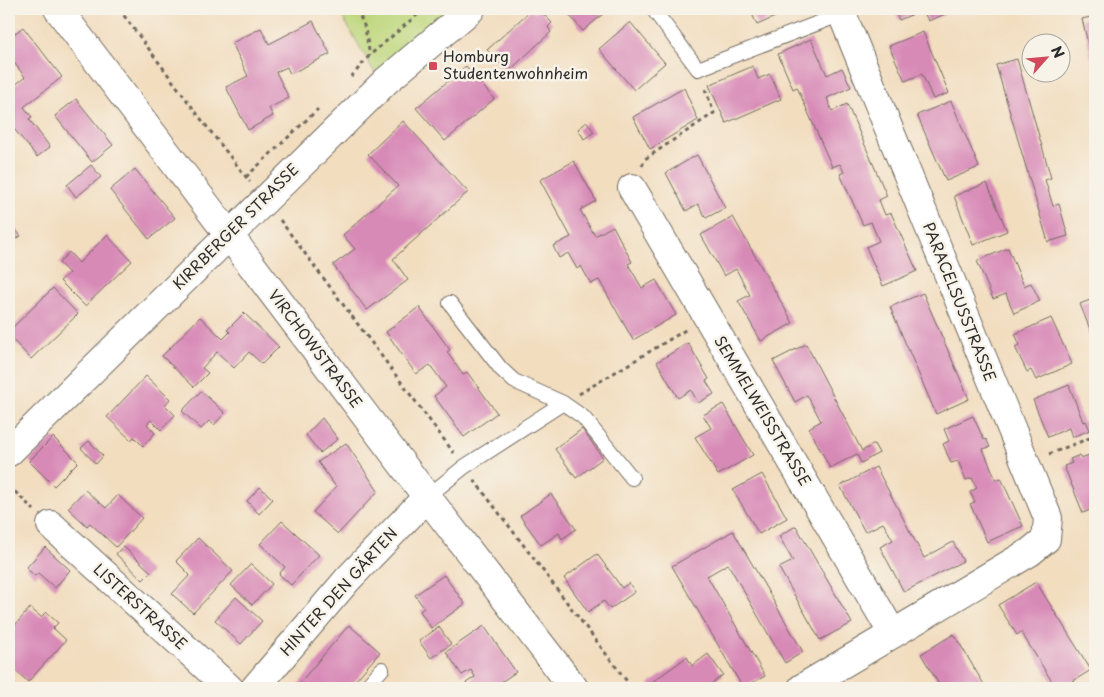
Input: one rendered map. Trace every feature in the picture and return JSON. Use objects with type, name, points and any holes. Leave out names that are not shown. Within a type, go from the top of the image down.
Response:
[{"type":"street","name":"VIRCHOWSTRASSE","points":[[58,9],[574,688]]},
{"type":"street","name":"KIRRBERGER STRASSE","points":[[9,452],[386,81],[471,9]]},
{"type":"street","name":"PARACELSUSSTRASSE","points":[[802,688],[1030,552],[1046,539],[1048,518],[842,14]]},
{"type":"street","name":"SEMMELWEISSTRASSE","points":[[632,188],[893,634]]},
{"type":"street","name":"HINTER DEN GÄRTEN","points":[[261,686],[348,579],[427,497]]},
{"type":"street","name":"LISTERSTRASSE","points":[[51,526],[229,688]]},
{"type":"lane","points":[[653,9],[698,69]]},
{"type":"lane","name":"PARACELSUSSTRASSE","points":[[698,69],[842,14]]},
{"type":"lane","points":[[450,304],[501,369],[514,381],[563,403],[584,417],[632,478]]},
{"type":"lane","points":[[427,497],[464,467],[563,403]]},
{"type":"lane","points":[[365,688],[382,669]]},
{"type":"path","points":[[119,9],[246,177],[266,197],[284,227],[632,688]]},
{"type":"path","points":[[358,9],[370,55],[386,81]]},
{"type":"path","points":[[346,83],[370,55],[424,9]]},
{"type":"path","points":[[632,188],[645,159],[714,112],[698,69]]},
{"type":"path","points":[[246,177],[324,103]]},
{"type":"path","points":[[563,403],[707,317]]},
{"type":"path","points":[[1025,463],[1095,436]]},
{"type":"path","points":[[9,486],[51,526]]},
{"type":"green space","points":[[338,9],[451,9],[375,73]]},
{"type":"building","points":[[539,9],[552,23],[548,27],[551,32],[508,72],[487,50],[531,10],[534,13]]},
{"type":"building","points":[[564,9],[598,9],[603,14],[583,31]]},
{"type":"building","points":[[750,9],[793,9],[757,25]]},
{"type":"building","points":[[894,9],[958,9],[928,21],[923,10],[899,20]]},
{"type":"building","points":[[1095,16],[1095,72],[1082,19]]},
{"type":"building","points":[[313,21],[330,54],[290,74],[287,67],[276,72],[289,98],[269,108],[273,116],[248,130],[226,87],[248,76],[232,43],[261,28],[269,44]]},
{"type":"building","points":[[630,22],[665,63],[634,90],[599,49]]},
{"type":"building","points":[[23,27],[62,77],[24,107],[32,117],[29,119],[50,147],[37,157],[15,130],[12,132],[9,127],[9,90],[25,77],[9,56],[9,38]]},
{"type":"building","points":[[923,32],[949,93],[933,99],[922,74],[905,81],[889,46]]},
{"type":"building","points":[[811,39],[827,75],[842,68],[851,87],[827,98],[832,111],[847,104],[887,196],[879,200],[885,215],[891,213],[917,271],[883,286],[866,247],[879,241],[871,222],[863,225],[840,174],[844,172],[840,164],[832,167],[797,87],[793,89],[778,54]]},
{"type":"building","points":[[1017,59],[1022,82],[1024,82],[1051,178],[1045,180],[1053,206],[1059,204],[1068,236],[1048,242],[996,65]]},
{"type":"building","points":[[466,66],[494,99],[445,141],[416,108]]},
{"type":"building","points":[[753,66],[758,79],[770,74],[781,99],[726,123],[709,85]]},
{"type":"building","points":[[684,88],[698,120],[650,149],[633,117]]},
{"type":"building","points":[[76,99],[113,145],[92,162],[55,116]]},
{"type":"building","points":[[951,101],[979,167],[946,181],[917,115]]},
{"type":"building","points":[[403,121],[468,192],[393,259],[408,280],[367,310],[333,265],[355,249],[343,235],[398,186],[368,154]]},
{"type":"building","points":[[587,122],[594,132],[584,139],[578,129]]},
{"type":"building","points":[[697,155],[725,208],[706,218],[698,204],[686,211],[666,173]]},
{"type":"building","points":[[574,161],[596,201],[580,210],[595,236],[613,226],[632,262],[628,264],[642,288],[656,280],[676,315],[633,340],[599,280],[591,284],[581,266],[577,269],[568,253],[559,258],[553,246],[571,237],[540,180]]},
{"type":"building","points":[[91,165],[101,177],[76,197],[67,185]]},
{"type":"building","points":[[135,169],[175,218],[149,239],[110,190]]},
{"type":"building","points":[[987,183],[1007,231],[973,245],[954,196]]},
{"type":"building","points":[[733,217],[793,323],[761,341],[738,301],[750,295],[736,269],[724,276],[701,235]]},
{"type":"building","points":[[12,225],[21,236],[16,239],[9,230]]},
{"type":"building","points":[[107,235],[132,261],[85,306],[60,281],[69,273],[59,263],[69,252],[79,263]]},
{"type":"building","points":[[1008,248],[1024,286],[1031,283],[1040,301],[1014,313],[1006,294],[993,299],[977,261]]},
{"type":"building","points":[[53,288],[78,314],[31,359],[9,336],[9,331]]},
{"type":"building","points":[[923,293],[969,399],[936,414],[890,307]]},
{"type":"building","points":[[1095,298],[1095,342],[1080,304]]},
{"type":"building","points":[[419,307],[450,350],[447,352],[463,375],[467,372],[497,413],[464,437],[434,396],[446,387],[430,365],[416,374],[386,332]]},
{"type":"building","points":[[244,313],[279,347],[262,364],[249,352],[234,368],[217,352],[202,368],[208,373],[194,387],[162,356],[200,317],[223,339],[230,332],[227,330]]},
{"type":"building","points":[[1051,318],[1072,364],[1036,380],[1031,370],[1027,372],[1015,347],[1020,345],[1015,334]]},
{"type":"building","points":[[688,343],[709,379],[706,381],[714,394],[698,403],[691,390],[678,398],[657,362]]},
{"type":"building","points":[[806,344],[862,451],[874,444],[879,453],[861,463],[857,454],[830,468],[809,428],[821,421],[807,395],[795,402],[773,361]]},
{"type":"building","points":[[146,376],[170,399],[165,405],[175,415],[161,430],[151,420],[147,424],[155,433],[143,446],[134,437],[131,440],[107,417]]},
{"type":"building","points":[[1069,385],[1083,422],[1086,421],[1090,430],[1072,437],[1069,428],[1048,437],[1033,400]]},
{"type":"building","points":[[201,391],[225,413],[214,425],[209,421],[201,429],[182,411]]},
{"type":"building","points":[[723,404],[753,455],[718,475],[695,437],[711,428],[703,415]]},
{"type":"building","points":[[973,416],[984,440],[986,439],[990,447],[983,449],[996,480],[1001,478],[1023,526],[987,542],[970,504],[975,502],[970,492],[977,488],[972,478],[966,480],[958,461],[951,463],[943,444],[949,441],[944,429]]},
{"type":"building","points":[[322,418],[338,439],[320,453],[306,435]]},
{"type":"building","points":[[582,429],[603,458],[576,478],[555,449]]},
{"type":"building","points":[[53,437],[78,462],[54,486],[29,461]]},
{"type":"building","points":[[89,441],[103,456],[96,464],[81,448]]},
{"type":"building","points":[[346,443],[378,491],[338,534],[313,512],[336,487],[318,462]]},
{"type":"building","points":[[1095,453],[1095,508],[1083,513],[1064,466],[1072,463],[1070,459],[1080,455],[1081,458]]},
{"type":"building","points":[[876,467],[924,558],[953,542],[963,561],[904,592],[880,547],[893,540],[883,523],[865,532],[840,486]]},
{"type":"building","points":[[762,474],[787,518],[759,534],[733,490]]},
{"type":"building","points":[[260,487],[273,499],[259,514],[247,501]]},
{"type":"building","points":[[85,490],[106,508],[118,495],[142,518],[116,547],[90,523],[87,526],[68,508]]},
{"type":"building","points":[[551,494],[576,529],[562,539],[559,533],[541,545],[520,516]]},
{"type":"building","points":[[282,521],[319,555],[291,585],[279,574],[285,567],[260,544]]},
{"type":"building","points":[[796,526],[852,623],[820,640],[779,568],[793,561],[779,536]]},
{"type":"building","points":[[733,531],[803,652],[785,663],[728,564],[707,576],[765,676],[743,688],[672,566]]},
{"type":"building","points":[[198,538],[233,571],[193,613],[172,594],[190,575],[176,561]]},
{"type":"building","points":[[123,546],[151,572],[143,580],[116,554]]},
{"type":"building","points":[[45,547],[70,570],[55,588],[38,573],[35,576],[26,568]]},
{"type":"building","points":[[597,554],[622,588],[629,583],[635,592],[610,609],[604,601],[588,612],[564,578]]},
{"type":"building","points":[[251,564],[272,584],[252,605],[231,585]]},
{"type":"building","points":[[444,575],[465,604],[431,628],[420,611],[424,608],[415,595]]},
{"type":"building","points":[[1036,582],[1091,670],[1062,688],[1056,688],[1021,632],[1017,635],[998,605]]},
{"type":"building","points":[[236,597],[262,621],[241,644],[215,620]]},
{"type":"building","points":[[30,608],[41,617],[46,612],[58,623],[53,628],[66,640],[28,682],[9,664],[9,632]]},
{"type":"building","points":[[349,625],[380,652],[349,688],[299,688],[297,686]]},
{"type":"building","points":[[484,626],[516,672],[492,688],[470,688],[466,683],[475,677],[471,670],[462,675],[446,652]]},
{"type":"building","points":[[439,627],[451,644],[431,658],[419,641]]},
{"type":"building","points":[[954,634],[986,688],[941,688],[921,654]]},
{"type":"building","points":[[708,654],[723,675],[707,687],[709,688],[652,688],[649,684],[687,657],[692,666]]},
{"type":"place","name":"Homburg Studentenwohnheim","points":[[433,66]]}]
